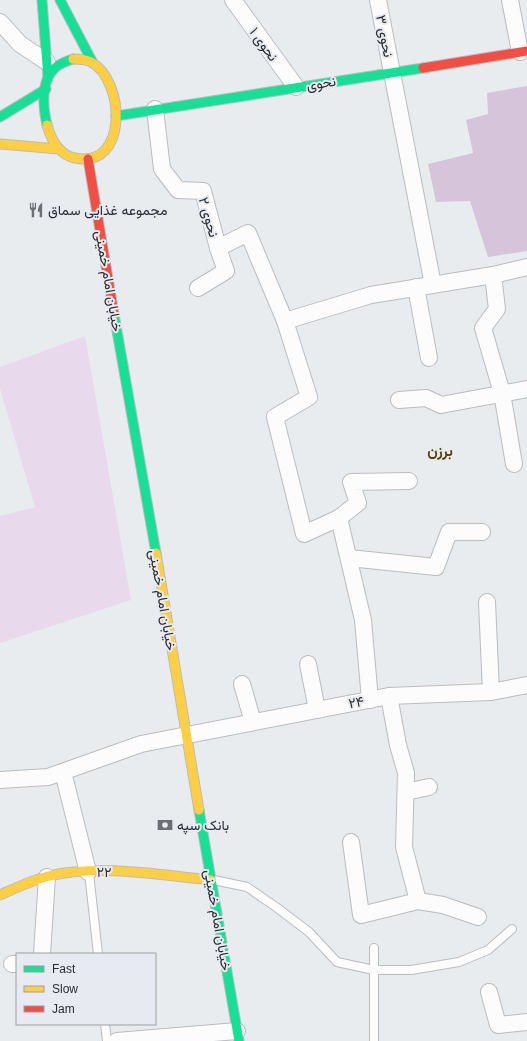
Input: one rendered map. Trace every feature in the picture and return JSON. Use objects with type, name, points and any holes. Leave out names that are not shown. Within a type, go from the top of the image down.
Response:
[{"type":"main road","points":[[42,0],[47,70],[45,108],[48,127],[53,140],[59,149],[67,156],[78,159],[88,159],[98,156],[107,149],[115,130],[116,116],[114,97],[107,78],[93,63],[83,59],[73,59],[62,63],[54,69],[47,70]]},
{"type":"main road","points":[[60,0],[93,63]]},
{"type":"main road","name":"نحوی","points":[[116,116],[523,52]]},
{"type":"main road","points":[[0,117],[46,89]]},
{"type":"main road","points":[[0,144],[59,149]]},
{"type":"main road","name":"خیابان امام خمینی","points":[[88,159],[238,1036]]},
{"type":"main road","name":"۲۲","points":[[0,895],[47,877],[88,872],[108,872],[211,880]]},
{"type":"street","name":"نحوی ۱","points":[[233,0],[296,87]]},
{"type":"street","name":"نحوی ۳","points":[[378,0],[433,285]]},
{"type":"street","points":[[510,0],[523,52]]},
{"type":"street","points":[[0,22],[47,70]]},
{"type":"street","name":"نحوی ۲","points":[[155,110],[162,169],[178,190],[203,191],[218,248],[226,271],[198,288]]},
{"type":"street","points":[[218,248],[248,233],[285,321],[310,397],[275,417],[304,534],[339,518],[358,504],[351,482],[409,482]]},
{"type":"street","points":[[285,321],[371,294],[493,275],[527,266]]},
{"type":"street","points":[[493,275],[496,309],[484,328],[502,393],[514,464]]},
{"type":"street","points":[[416,287],[429,358]]},
{"type":"street","points":[[399,400],[426,398],[441,405],[527,389]]},
{"type":"street","points":[[339,518],[363,620],[370,700]]},
{"type":"street","points":[[349,558],[436,567],[449,532],[482,532]]},
{"type":"street","points":[[487,602],[491,692]]},
{"type":"street","points":[[308,664],[317,710]]},
{"type":"street","points":[[242,684],[253,722]]},
{"type":"street","name":"۲۴","points":[[0,780],[48,777],[141,744],[389,696],[491,692],[527,685]]},
{"type":"street","points":[[389,696],[398,745],[406,774],[404,847],[418,901]]},
{"type":"street","points":[[63,772],[88,872]]},
{"type":"street","points":[[406,792],[429,787]]},
{"type":"street","points":[[351,842],[361,915],[418,901],[444,905],[478,917]]},
{"type":"street","points":[[42,953],[47,877]]},
{"type":"street","points":[[489,992],[498,1025],[527,1022]]},
{"type":"street","points":[[117,1041],[238,1036]]},
{"type":"lane","points":[[88,872],[98,953]]},
{"type":"lane","points":[[211,880],[247,887],[309,932],[337,962],[374,970],[411,970],[459,962],[488,950],[512,929]]},
{"type":"lane","points":[[374,948],[374,1041]]},
{"type":"lane","points":[[105,1025],[107,1041]]},
{"type":"shaded area","points":[[527,86],[527,251],[488,257],[470,201],[436,202],[428,164],[473,153],[466,120],[488,114],[487,93]]},
{"type":"shaded area","points":[[85,336],[131,600],[0,643],[0,516],[35,507],[0,389],[0,367]]},
{"type":"traffic: fast","points":[[42,0],[48,78]]},
{"type":"traffic: fast","points":[[60,0],[93,63]]},
{"type":"traffic: fast","points":[[47,125],[44,111],[44,94],[47,79],[56,67],[73,59]]},
{"type":"traffic: fast","points":[[116,116],[423,68]]},
{"type":"traffic: fast","points":[[0,117],[46,89]]},
{"type":"traffic: fast","points":[[114,314],[156,553]]},
{"type":"traffic: fast","points":[[199,810],[239,1041]]},
{"type":"traffic: slow","points":[[47,125],[56,146],[64,154],[75,158],[93,158],[105,150],[113,137],[116,121],[115,103],[110,86],[102,72],[91,62],[73,59]]},
{"type":"traffic: slow","points":[[0,144],[59,149]]},
{"type":"traffic: slow","points":[[156,553],[199,810]]},
{"type":"traffic: slow","points":[[0,895],[24,884],[49,876],[89,871],[150,873],[211,880]]},
{"type":"traffic: jam","points":[[423,68],[527,51]]},
{"type":"traffic: jam","points":[[88,159],[114,314]]},
{"type":"place","name":"مجموعه غذایی سماق","points":[[36,210]]},
{"type":"place","name":"بانک سپه","points":[[165,825]]},
{"type":"district","name":"برزن","points":[[440,451]]}]
